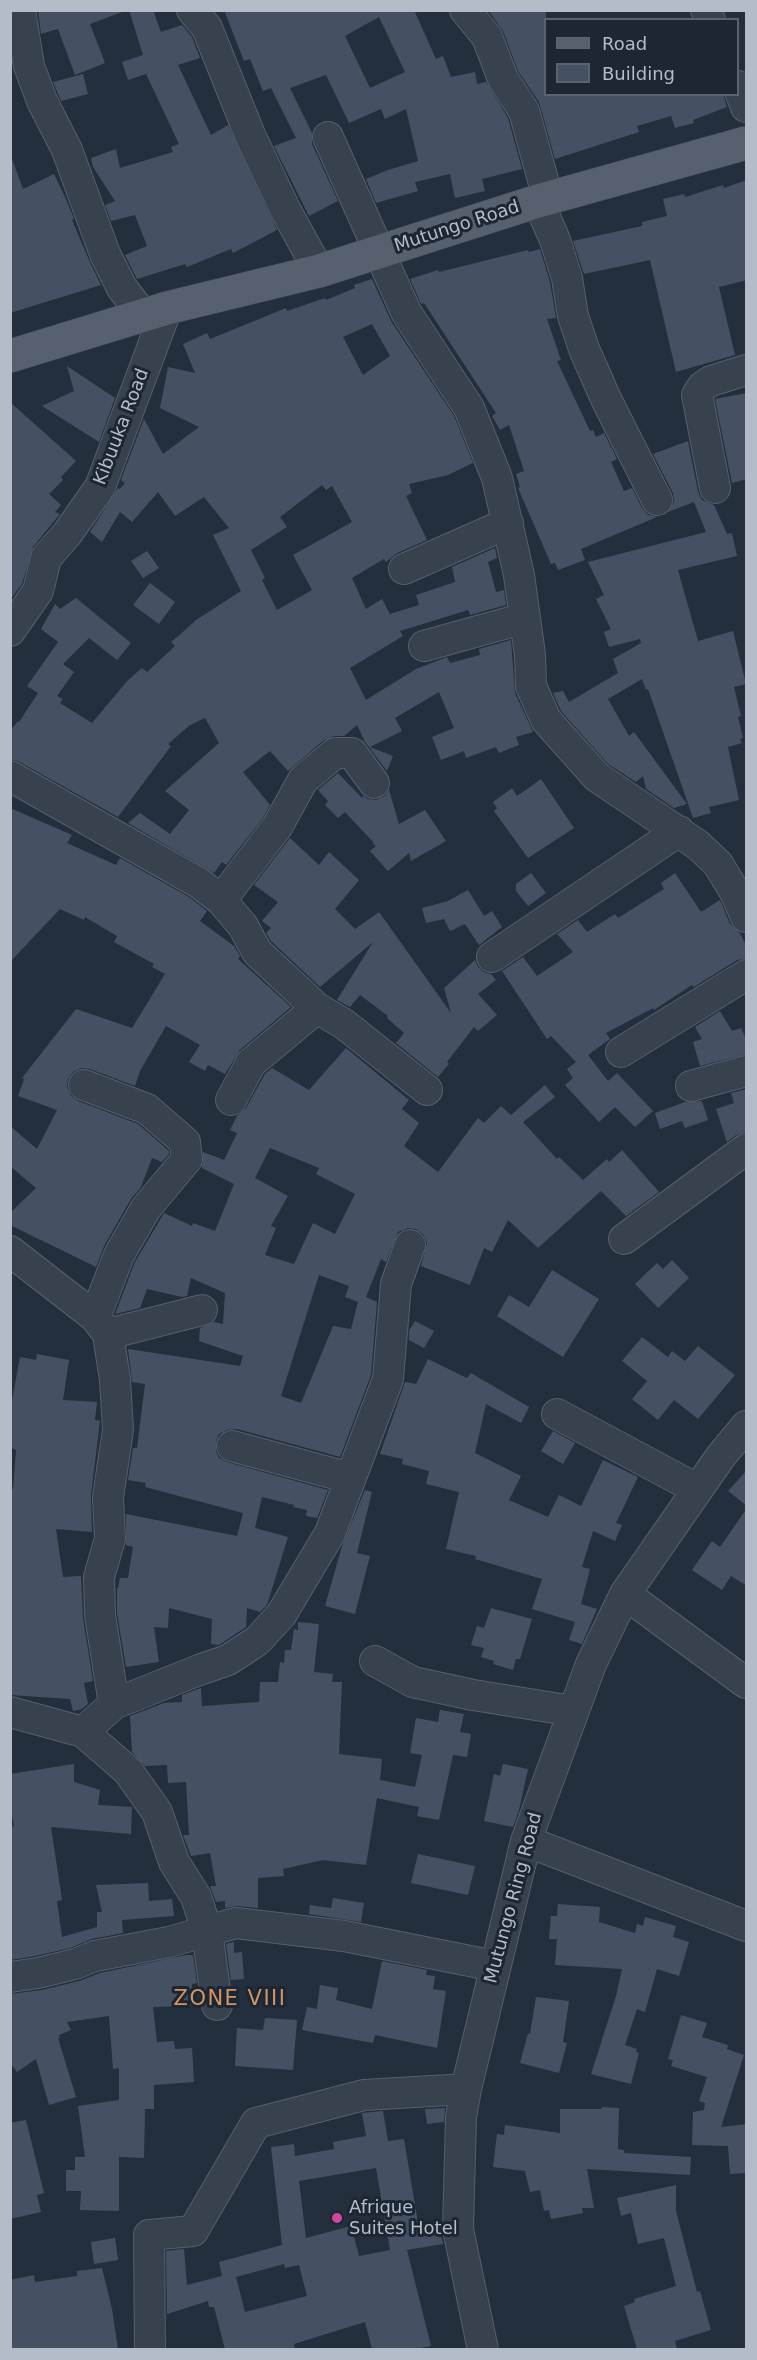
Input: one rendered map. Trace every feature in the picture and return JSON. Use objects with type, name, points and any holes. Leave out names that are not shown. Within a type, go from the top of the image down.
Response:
[{"type":"main road","name":"Mutungo Road","points":[[10,356],[156,312],[319,271],[543,199],[747,143]]},
{"type":"street","points":[[20,10],[29,66],[42,101],[67,150],[105,254],[122,288],[156,312]]},
{"type":"street","points":[[192,10],[207,28],[250,135],[286,211],[319,271]]},
{"type":"street","points":[[465,10],[487,37],[503,79],[524,111],[543,199],[567,278],[573,316],[584,349],[606,399],[657,500]]},
{"type":"street","points":[[739,88],[747,107]]},
{"type":"street","points":[[328,137],[406,312],[469,408],[497,478],[508,523],[525,618],[531,686],[546,720],[597,777],[679,831],[718,864],[747,917]]},
{"type":"street","name":"Kibuuka Road","points":[[10,631],[38,591],[46,558],[67,534],[100,488],[156,312]]},
{"type":"street","points":[[715,488],[697,394],[711,381],[747,370]]},
{"type":"street","points":[[404,568],[508,523]]},
{"type":"street","points":[[424,646],[525,618]]},
{"type":"street","points":[[221,900],[277,827],[303,780],[335,753],[352,753],[374,783]]},
{"type":"street","points":[[10,776],[200,883],[221,900],[243,926],[257,952],[317,1008],[344,1024],[427,1090]]},
{"type":"street","points":[[492,957],[679,831]]},
{"type":"street","points":[[621,1052],[747,975]]},
{"type":"street","points":[[231,1100],[251,1063],[317,1008]]},
{"type":"street","points":[[691,1086],[747,1071]]},
{"type":"street","points":[[84,1085],[147,1109],[185,1142],[187,1159],[146,1208],[119,1255],[101,1325],[115,1380],[118,1430],[108,1497],[110,1539],[99,1577],[100,1615],[114,1704]]},
{"type":"street","points":[[624,1239],[747,1149]]},
{"type":"street","points":[[83,1732],[114,1704],[228,1660],[258,1641],[281,1615],[330,1533],[388,1378],[396,1284],[410,1245]]},
{"type":"street","points":[[10,1251],[101,1325],[202,1310]]},
{"type":"street","points":[[557,1414],[697,1489]]},
{"type":"street","name":"Mutungo Ring Road","points":[[483,2349],[458,2229],[461,2117],[526,1841],[591,1664],[625,1594],[697,1489],[747,1426]]},
{"type":"street","points":[[232,1446],[350,1479]]},
{"type":"street","points":[[625,1594],[747,1683]]},
{"type":"street","points":[[375,1660],[413,1682],[473,1695],[573,1711]]},
{"type":"street","points":[[10,1712],[83,1732],[128,1771],[157,1812],[174,1862],[196,1897],[207,1930],[217,2005]]},
{"type":"street","points":[[526,1841],[747,1926]]},
{"type":"street","points":[[10,1977],[47,1971],[95,1956],[169,1942],[236,1923],[344,1936],[495,1966]]},
{"type":"street","points":[[150,2349],[149,2235],[193,2231],[256,2123],[364,2095],[466,2089]]},
{"type":"building","points":[[38,10],[121,10],[122,12],[90,24],[105,63],[75,75],[58,29],[41,34]]},
{"type":"building","points":[[129,10],[153,10],[161,32],[182,25],[192,37],[200,58],[178,65],[211,135],[228,125],[277,230],[233,253],[231,249],[187,267],[185,264],[137,279],[125,255],[147,246],[135,215],[111,221],[105,205],[115,201],[93,167],[91,158],[116,149],[120,168],[173,152],[171,147],[179,144],[146,74],[128,80],[122,62],[143,55]]},
{"type":"building","points":[[224,10],[414,10],[436,59],[443,56],[451,77],[475,72],[477,84],[486,82],[508,118],[522,169],[482,179],[485,191],[455,198],[450,174],[415,182],[418,191],[376,203],[366,179],[418,161],[406,109],[385,119],[381,109],[349,123],[326,75],[290,88],[312,133],[312,144],[338,201],[309,216],[274,146],[296,138],[271,88],[263,91],[250,59],[244,61]],"holes":[[[379,17],[405,72],[370,88],[345,36]]]},
{"type":"building","points":[[488,10],[546,10],[546,18],[544,18],[544,96],[724,96],[727,107],[693,120],[694,123],[675,128],[671,116],[637,126],[639,132],[555,159],[539,102],[518,71],[503,31]]},
{"type":"building","points":[[83,74],[88,94],[61,101],[53,82]]},
{"type":"building","points":[[12,159],[23,189],[54,174],[101,285],[10,313],[10,160]]},
{"type":"building","points":[[747,180],[747,280],[719,287],[735,355],[676,372],[650,260],[584,274],[573,241],[642,226],[642,222],[667,216],[663,199],[684,194],[685,197]]},
{"type":"building","points":[[540,249],[550,282],[556,318],[547,319],[561,360],[557,361],[590,431],[593,430],[596,437],[604,433],[617,459],[611,462],[624,491],[632,488],[648,515],[657,517],[581,549],[585,560],[558,570],[555,563],[551,564],[518,488],[520,487],[516,474],[524,471],[509,425],[500,430],[492,416],[496,413],[424,303],[421,304],[410,279],[438,270],[439,272]]},
{"type":"building","points":[[372,279],[391,321],[454,416],[473,463],[448,475],[409,484],[412,493],[406,496],[427,540],[397,553],[386,562],[384,559],[352,578],[366,609],[382,599],[390,614],[419,605],[416,595],[455,582],[452,567],[495,548],[497,558],[488,562],[496,592],[504,590],[506,605],[470,615],[468,610],[400,631],[403,636],[350,668],[366,700],[416,669],[447,657],[450,663],[480,655],[479,649],[511,640],[515,693],[533,732],[516,737],[519,745],[499,753],[496,747],[466,758],[464,751],[441,760],[432,737],[454,728],[439,692],[395,718],[402,731],[370,747],[393,756],[387,771],[365,742],[357,725],[344,736],[334,736],[324,740],[288,771],[270,751],[243,772],[270,805],[263,818],[226,865],[222,862],[214,873],[128,823],[140,813],[170,834],[189,810],[165,791],[219,743],[205,718],[190,725],[168,744],[171,746],[118,817],[18,761],[10,759],[10,731],[19,722],[38,693],[27,686],[58,642],[41,629],[55,604],[60,609],[76,598],[131,643],[117,660],[89,638],[63,664],[74,672],[57,696],[63,699],[60,703],[92,723],[128,680],[142,668],[147,672],[175,646],[171,642],[196,620],[241,591],[213,535],[229,528],[204,497],[175,516],[158,492],[132,522],[120,512],[102,542],[90,532],[118,488],[120,489],[125,483],[121,480],[144,419],[163,454],[199,427],[160,408],[168,367],[195,373],[183,344],[207,333],[210,339],[286,308],[287,311],[325,298],[326,300],[355,288],[354,285]],"holes":[[[372,324],[390,356],[363,375],[343,337]],[[322,485],[326,490],[332,486],[352,522],[293,555],[312,590],[277,610],[262,580],[265,578],[251,550],[287,527],[280,517]]]},
{"type":"building","points":[[67,366],[115,398],[99,442],[42,406],[74,391]]},
{"type":"building","points":[[747,393],[747,479],[732,483],[715,399]]},
{"type":"building","points":[[10,402],[76,461],[61,477],[63,480],[49,494],[61,505],[55,512],[60,514],[33,547],[22,584],[10,600]]},
{"type":"building","points":[[688,441],[698,492],[702,500],[714,505],[727,534],[732,533],[737,556],[678,570],[698,641],[733,631],[746,684],[734,687],[741,716],[738,717],[742,743],[728,747],[739,800],[709,807],[711,813],[693,818],[648,689],[646,690],[642,679],[608,699],[629,736],[634,732],[687,804],[674,808],[646,789],[643,776],[636,782],[608,764],[561,711],[553,693],[563,691],[569,702],[618,673],[613,659],[641,643],[640,639],[609,647],[604,632],[611,629],[596,599],[604,595],[588,562],[706,532],[694,502],[668,512],[674,502],[673,493],[653,454]]},
{"type":"building","points":[[147,551],[159,568],[143,578],[131,561]]},
{"type":"building","points":[[150,583],[175,602],[159,624],[133,605]]},
{"type":"building","points":[[338,773],[362,798],[363,796],[376,800],[385,796],[389,790],[399,824],[425,810],[446,841],[411,861],[409,853],[388,871],[370,851],[376,846],[374,843],[345,812],[338,818],[325,805],[328,801],[318,790]]},
{"type":"building","points":[[541,779],[574,828],[528,858],[494,811],[497,808],[493,802],[512,788],[517,796]]},
{"type":"building","points":[[10,808],[72,835],[67,843],[116,865],[120,858],[189,897],[207,911],[200,921],[234,946],[240,956],[238,959],[291,1007],[240,1050],[225,1074],[208,1065],[205,1071],[189,1062],[200,1045],[166,1026],[140,1071],[135,1086],[90,1069],[81,1068],[73,1072],[68,1079],[67,1087],[71,1096],[78,1101],[138,1124],[169,1151],[162,1162],[152,1158],[141,1187],[131,1199],[104,1246],[96,1267],[10,1225],[10,1213],[36,1188],[10,1166],[10,1126],[37,1149],[57,1110],[18,1096],[24,1079],[22,1078],[76,1009],[132,1028],[165,974],[152,967],[154,964],[114,942],[117,936],[85,917],[84,920],[60,909],[10,962]]},
{"type":"building","points":[[290,838],[319,865],[329,852],[359,880],[335,909],[355,929],[379,912],[451,1013],[444,988],[475,960],[478,967],[491,974],[496,980],[478,994],[497,1015],[478,1031],[474,1027],[438,1077],[396,1043],[404,1033],[387,1018],[388,1016],[360,995],[350,1007],[337,1000],[373,942],[320,987],[271,941],[266,933],[271,928],[262,921],[278,902],[254,885]]},
{"type":"building","points":[[531,873],[546,893],[528,906],[516,891],[516,884]]},
{"type":"building","points":[[675,873],[701,912],[720,900],[730,924],[739,932],[747,947],[747,958],[737,960],[694,987],[692,985],[654,1010],[653,1008],[606,1033],[610,1039],[588,1055],[608,1081],[617,1073],[653,1111],[635,1127],[615,1107],[599,1122],[565,1085],[573,1078],[567,1069],[576,1062],[551,1036],[547,1039],[502,971],[523,957],[537,976],[573,952],[557,934],[578,920],[587,932],[615,914],[618,918],[664,889],[661,883]]},
{"type":"building","points":[[468,890],[484,916],[492,911],[502,927],[479,945],[465,924],[450,931],[444,919],[426,923],[422,908],[448,901]]},
{"type":"building","points":[[720,1011],[732,1031],[741,1028],[747,1041],[747,1054],[700,1066],[693,1042],[702,1039],[695,1027]]},
{"type":"building","points":[[346,1048],[409,1100],[402,1109],[419,1123],[404,1146],[438,1172],[478,1118],[484,1123],[501,1106],[511,1115],[545,1085],[555,1097],[523,1122],[557,1159],[559,1157],[583,1180],[607,1159],[609,1162],[622,1150],[659,1192],[626,1216],[601,1191],[538,1248],[508,1220],[492,1252],[484,1248],[470,1285],[421,1266],[427,1243],[423,1234],[416,1229],[408,1228],[398,1232],[386,1262],[381,1259],[366,1297],[377,1302],[371,1375],[340,1457],[237,1429],[219,1434],[216,1441],[219,1458],[227,1462],[328,1490],[317,1518],[306,1516],[307,1510],[293,1507],[294,1505],[262,1497],[255,1528],[288,1537],[267,1605],[260,1612],[247,1608],[246,1627],[219,1645],[211,1644],[212,1619],[169,1608],[168,1628],[154,1627],[159,1662],[126,1667],[117,1613],[117,1588],[120,1578],[128,1578],[133,1547],[126,1545],[126,1514],[237,1536],[243,1513],[145,1487],[146,1483],[128,1480],[133,1448],[137,1448],[145,1384],[132,1382],[128,1349],[240,1366],[243,1356],[199,1341],[200,1328],[214,1322],[223,1324],[225,1293],[191,1278],[187,1296],[182,1297],[147,1289],[140,1308],[115,1314],[135,1262],[164,1213],[192,1226],[193,1223],[215,1231],[234,1184],[202,1168],[203,1152],[224,1160],[237,1133],[230,1130],[237,1116],[246,1108],[265,1074],[272,1068],[309,1090]],"holes":[[[270,1148],[319,1168],[316,1174],[355,1194],[335,1234],[313,1223],[294,1264],[265,1255],[276,1228],[271,1226],[288,1196],[255,1178]],[[319,1275],[349,1286],[345,1297],[358,1302],[351,1329],[333,1326],[301,1403],[281,1396]]]},
{"type":"building","points":[[747,1089],[747,1132],[736,1135],[727,1142],[716,1109],[734,1103],[731,1093]]},
{"type":"building","points":[[702,1101],[708,1120],[685,1128],[682,1121],[660,1129],[655,1113],[685,1102]]},
{"type":"building","points":[[672,1260],[689,1278],[658,1308],[635,1284],[657,1263],[663,1269]]},
{"type":"building","points":[[552,1270],[599,1299],[563,1357],[497,1316],[509,1295],[529,1307]]},
{"type":"building","points":[[415,1321],[434,1331],[424,1348],[409,1340],[409,1331]]},
{"type":"building","points":[[642,1337],[668,1357],[672,1351],[685,1361],[698,1346],[735,1375],[698,1419],[674,1400],[658,1420],[632,1399],[647,1381],[622,1361]]},
{"type":"building","points":[[37,1354],[69,1360],[63,1400],[97,1402],[95,1420],[100,1421],[91,1495],[92,1532],[56,1529],[63,1577],[81,1576],[83,1618],[93,1681],[84,1683],[88,1704],[82,1709],[73,1711],[70,1699],[10,1695],[10,1489],[13,1489],[16,1450],[10,1447],[10,1411],[20,1357],[36,1360]]},
{"type":"building","points":[[428,1359],[467,1378],[471,1373],[529,1407],[521,1423],[486,1404],[475,1453],[521,1476],[509,1500],[548,1517],[559,1495],[581,1506],[603,1460],[638,1477],[616,1523],[622,1525],[615,1541],[593,1531],[582,1567],[590,1569],[581,1604],[597,1609],[582,1644],[569,1640],[575,1622],[532,1609],[542,1579],[475,1559],[476,1556],[446,1549],[459,1492],[426,1484],[429,1471],[402,1464],[403,1459],[380,1454],[405,1382],[416,1384]]},
{"type":"building","points":[[553,1431],[575,1443],[563,1464],[541,1451]]},
{"type":"building","points":[[747,1470],[747,1506],[728,1491]]},
{"type":"building","points":[[365,1490],[372,1492],[357,1553],[370,1556],[355,1614],[325,1606],[342,1546]]},
{"type":"building","points":[[747,1508],[747,1586],[731,1576],[722,1590],[692,1570],[712,1541],[720,1547]]},
{"type":"building","points":[[491,1608],[532,1619],[520,1659],[516,1659],[513,1670],[493,1664],[494,1661],[481,1657],[484,1648],[471,1645],[477,1626],[484,1628]]},
{"type":"building","points":[[298,1622],[319,1624],[314,1672],[333,1674],[332,1682],[342,1682],[339,1754],[382,1759],[380,1780],[415,1787],[422,1755],[410,1753],[416,1718],[438,1722],[440,1710],[464,1714],[460,1732],[471,1734],[467,1757],[453,1755],[439,1820],[417,1816],[419,1807],[377,1798],[366,1865],[323,1860],[283,1869],[284,1876],[258,1878],[258,1908],[238,1906],[225,1908],[225,1901],[216,1902],[210,1886],[216,1886],[210,1853],[191,1856],[183,1835],[189,1835],[186,1782],[168,1783],[167,1765],[145,1766],[132,1752],[130,1716],[164,1703],[182,1702],[182,1695],[201,1688],[202,1706],[259,1702],[260,1682],[278,1682],[280,1662],[284,1663],[285,1650],[291,1650],[294,1629],[298,1630]]},
{"type":"building","points":[[74,1764],[74,1782],[100,1790],[98,1805],[132,1807],[131,1834],[51,1827],[62,1900],[57,1901],[62,1937],[97,1927],[97,1912],[102,1912],[96,1885],[148,1883],[149,1901],[172,1899],[174,1916],[122,1920],[123,1933],[92,1939],[70,1948],[10,1960],[10,1827],[14,1826],[10,1805],[10,1774]]},
{"type":"building","points":[[503,1764],[528,1769],[513,1827],[484,1821],[494,1774],[500,1776]]},
{"type":"building","points":[[418,1854],[475,1866],[468,1895],[411,1883]]},
{"type":"building","points":[[333,1898],[364,1903],[361,1922],[309,1914],[310,1905],[331,1908]]},
{"type":"building","points":[[558,1904],[600,1907],[599,1922],[635,1933],[637,1924],[643,1926],[645,1917],[676,1926],[673,1937],[689,1942],[679,1976],[657,1969],[645,2012],[637,2009],[625,2045],[637,2049],[636,2052],[639,2053],[631,2084],[591,2074],[616,1996],[622,1969],[555,1965],[557,1939],[549,1939],[551,1916],[557,1916]]},
{"type":"building","points":[[234,1942],[234,1953],[242,1952],[244,1979],[231,1980],[226,1944]]},
{"type":"building","points":[[193,1955],[197,1983],[192,1984],[193,2006],[153,2007],[157,2042],[174,2041],[175,2049],[192,2048],[194,2082],[154,2085],[154,2109],[145,2109],[144,2158],[119,2157],[119,2211],[80,2210],[81,2191],[66,2191],[66,2170],[75,2170],[75,2157],[85,2157],[78,2106],[119,2100],[119,2068],[113,2069],[109,2016],[67,2022],[71,2030],[59,2035],[60,2038],[58,2038],[76,2097],[49,2105],[36,2059],[17,2072],[10,2063],[10,1994],[42,1990],[100,1973]]},
{"type":"building","points":[[382,1961],[427,1970],[426,1975],[435,1976],[433,1989],[446,1991],[437,2048],[375,2035],[373,2043],[302,2030],[307,2007],[317,2009],[320,1985],[338,1988],[336,2000],[372,2009]]},
{"type":"building","points":[[536,1997],[569,2001],[563,2042],[567,2043],[559,2073],[520,2063],[528,2033],[530,2034]]},
{"type":"building","points":[[681,2015],[707,2023],[702,2037],[728,2045],[727,2049],[744,2055],[721,2127],[747,2124],[747,2173],[730,2174],[728,2146],[692,2145],[693,2112],[704,2110],[705,2103],[699,2101],[707,2077],[671,2066],[673,2060],[668,2059]]},
{"type":"building","points":[[265,2018],[297,2020],[293,2070],[235,2066],[237,2028],[263,2030]]},
{"type":"building","points":[[601,2107],[619,2108],[618,2149],[624,2150],[624,2153],[691,2157],[690,2175],[587,2169],[594,2208],[582,2208],[583,2213],[551,2219],[549,2210],[544,2211],[540,2190],[530,2192],[525,2171],[493,2167],[497,2134],[504,2135],[505,2125],[560,2133],[560,2109],[602,2109]]},
{"type":"building","points":[[445,2108],[444,2122],[427,2124],[425,2109]]},
{"type":"building","points":[[383,2111],[388,2141],[404,2139],[419,2229],[439,2226],[443,2244],[407,2250],[431,2346],[415,2349],[372,2349],[365,2322],[294,2344],[295,2349],[225,2349],[214,2307],[209,2307],[208,2301],[167,2314],[166,2251],[184,2249],[187,2285],[222,2276],[219,2262],[282,2245],[271,2147],[294,2144],[295,2156],[334,2149],[333,2142],[366,2136],[362,2113]],"holes":[[[376,2168],[390,2250],[359,2256],[351,2226],[306,2238],[299,2181]],[[284,2264],[285,2268],[299,2265],[307,2296],[245,2312],[236,2277]]]},
{"type":"building","points":[[26,2120],[44,2193],[37,2195],[41,2212],[10,2219],[10,2123]]},
{"type":"building","points":[[676,2185],[676,2211],[697,2292],[700,2291],[711,2330],[675,2341],[677,2349],[637,2349],[624,2306],[635,2302],[634,2299],[676,2286],[664,2238],[638,2244],[631,2213],[621,2216],[617,2198]]},
{"type":"building","points":[[115,2238],[118,2260],[94,2264],[91,2242]]},
{"type":"building","points":[[102,2268],[112,2309],[118,2349],[10,2349],[10,2280],[34,2275],[35,2282],[77,2276],[77,2271]]},
{"type":"place","name":"Afrique Suites Hotel","points":[[337,2218]]},
{"type":"district","name":"ZONE VIII","points":[[230,2000]]}]
